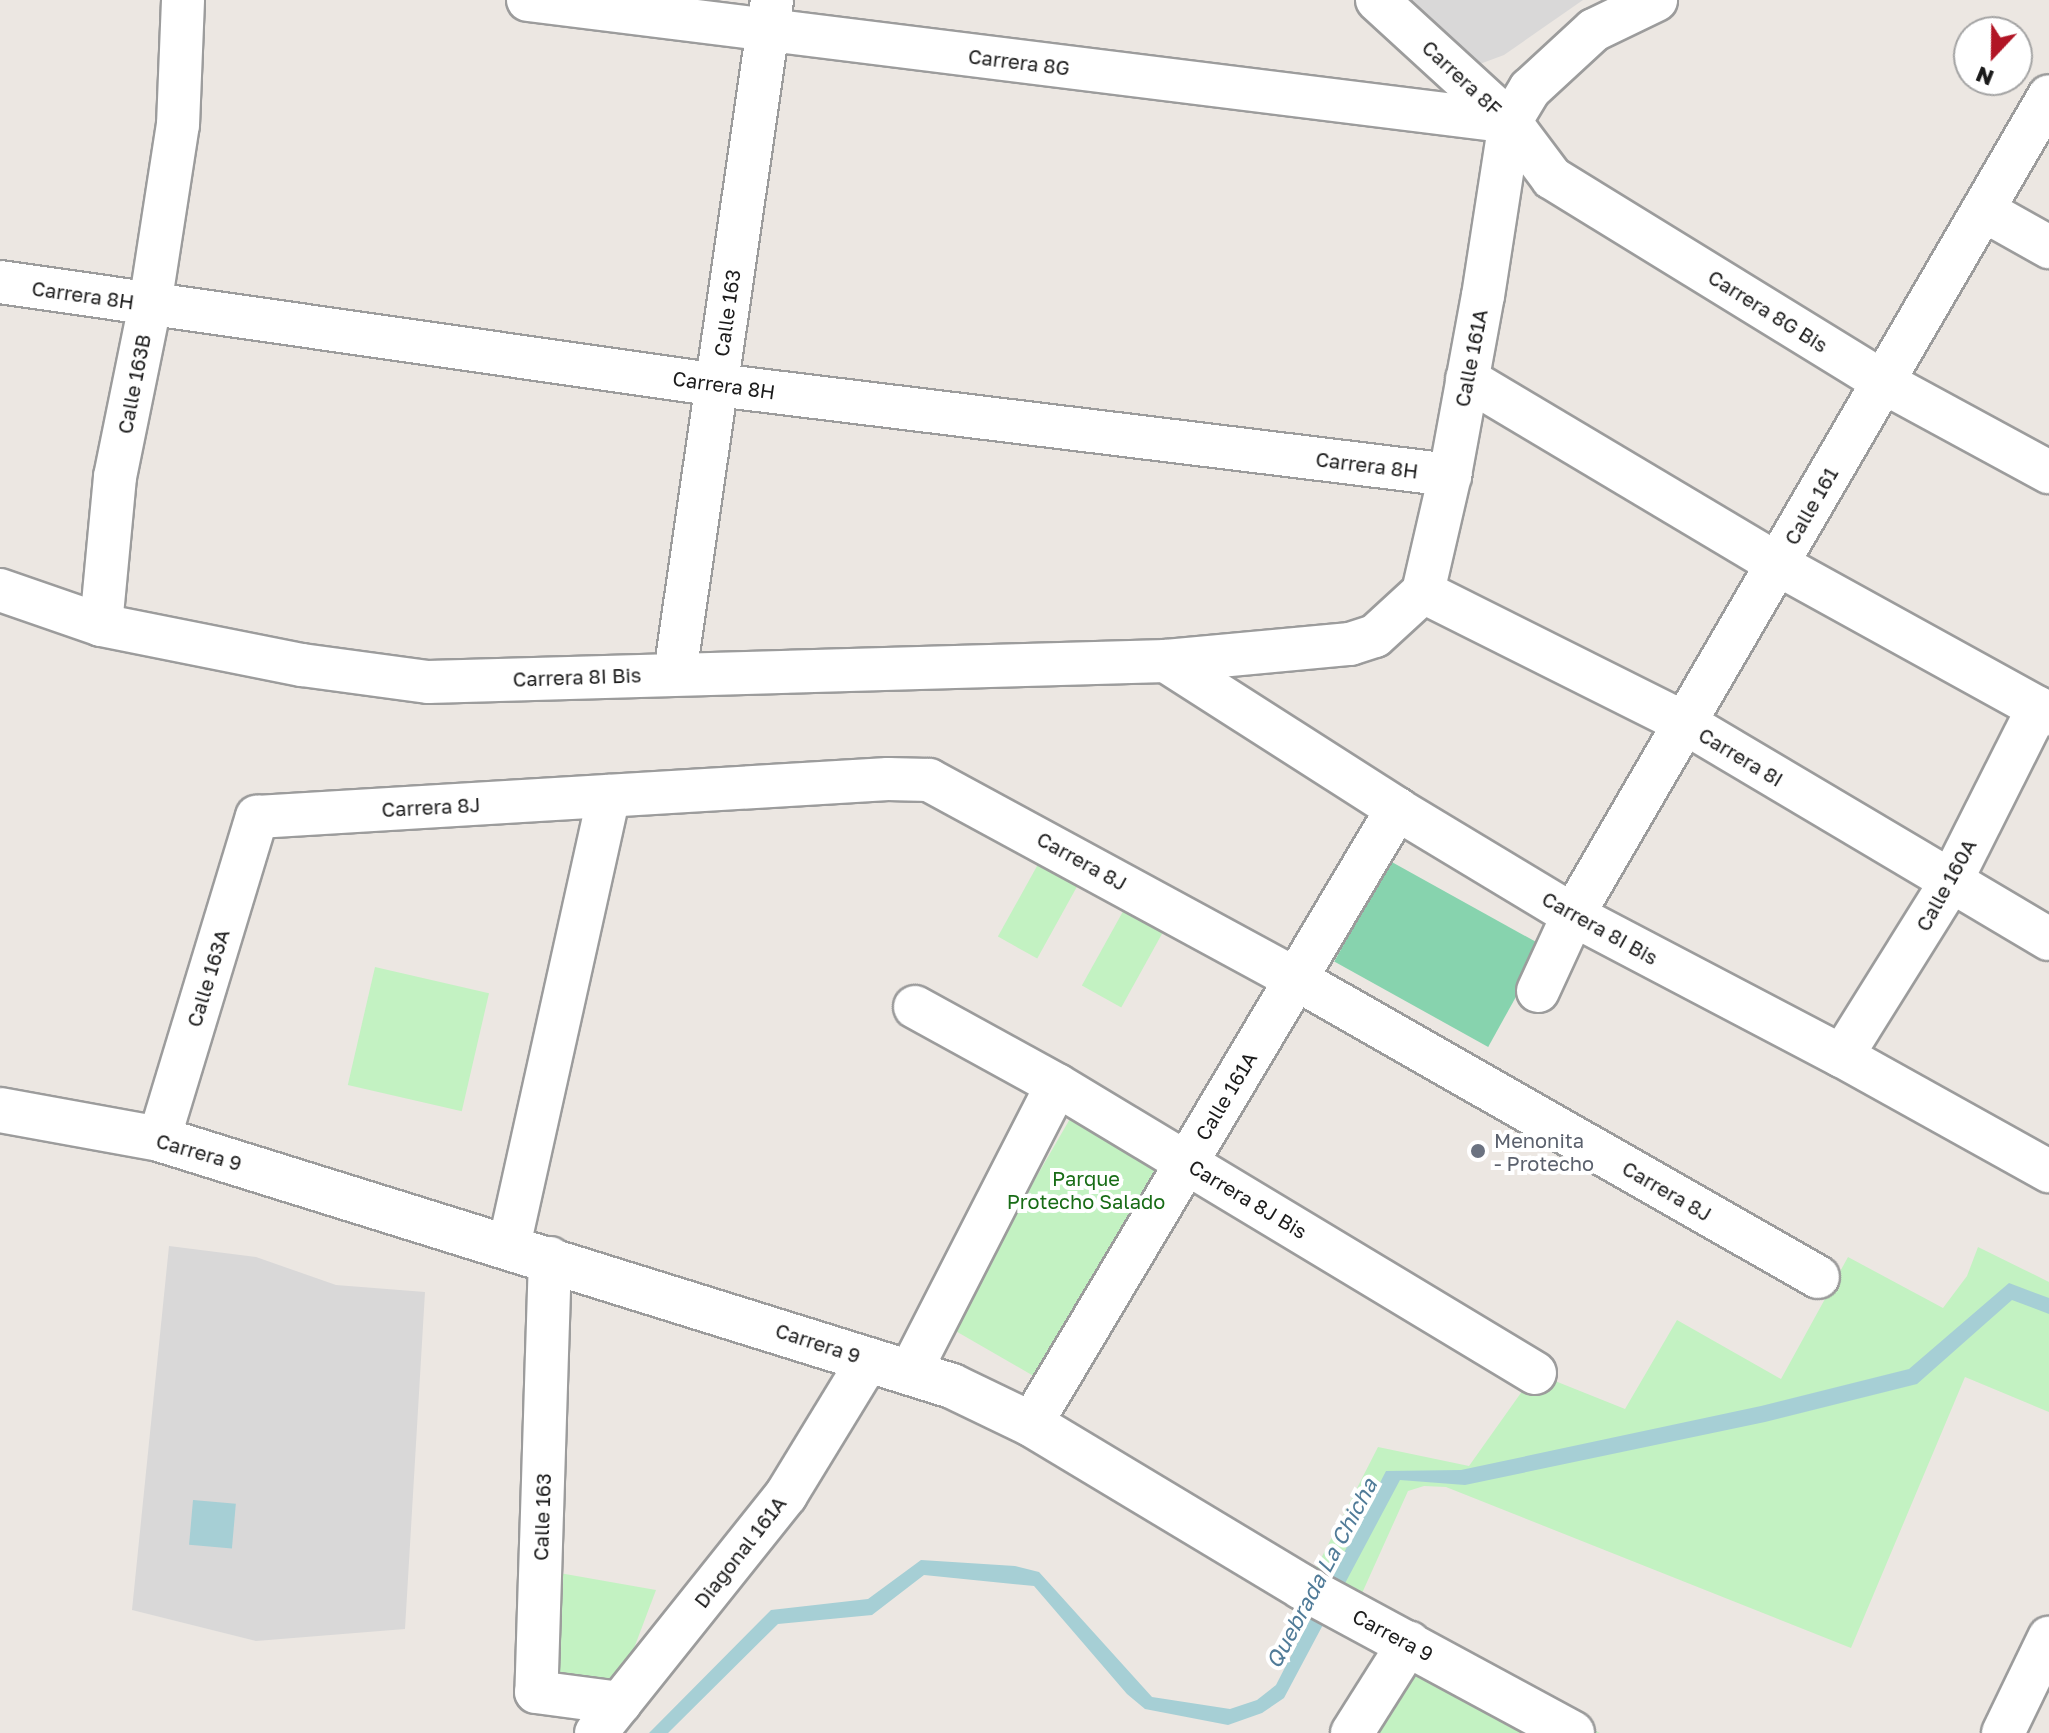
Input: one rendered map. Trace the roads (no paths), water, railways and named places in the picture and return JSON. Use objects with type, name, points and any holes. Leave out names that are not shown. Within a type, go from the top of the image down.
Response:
[{"type":"street","name":"Calle 163B","points":[[101,625],[115,477],[150,305],[178,125],[183,0]]},
{"type":"street","name":"Carrera 8G","points":[[528,0],[770,16],[1510,122]]},
{"type":"street","name":"Carrera 8F","points":[[1377,0],[1510,122],[1530,89],[1594,30],[1656,0]]},
{"type":"street","name":"Calle 163","points":[[675,674],[770,16]]},
{"type":"street","name":"Calle 161","points":[[1538,991],[1573,915],[2049,96]]},
{"type":"street","name":"Calle 161A","points":[[1423,592],[1450,475],[1510,122]]},
{"type":"street","name":"Carrera 8G Bis","points":[[1510,122],[1552,178],[1883,382],[2049,472]]},
{"type":"street","points":[[1983,210],[2049,247]]},
{"type":"street","name":"Carrera 8H","points":[[0,282],[717,385],[1450,475]]},
{"type":"street","points":[[1467,379],[1777,564],[2044,711]]},
{"type":"street","name":"Carrera 8I Bis","points":[[0,590],[101,625],[302,665],[428,682],[1166,661],[1350,644],[1375,636],[1423,592]]},
{"type":"street","name":"Carrera 8I","points":[[1423,592],[1685,723],[2049,939]]},
{"type":"street","name":"Carrera 8I Bis","points":[[1166,661],[1397,809],[1573,915],[1842,1056],[2049,1171]]},
{"type":"street","name":"Calle 160A","points":[[1842,1056],[1950,883],[2044,711]]},
{"type":"street","name":"Carrera 8J","points":[[257,817],[929,780],[1296,979],[1818,1277]]},
{"type":"street","name":"Calle 163","points":[[608,1718],[536,1692],[530,1252],[609,796]]},
{"type":"street","name":"Calle 161A","points":[[1031,1424],[1397,809]]},
{"type":"street","name":"Calle 163A","points":[[159,1139],[257,817]]},
{"type":"street","name":"Carrera 8J Bis","points":[[915,1007],[1057,1085],[1535,1373]]},
{"type":"street","name":"Diagonal 161A","points":[[608,1718],[890,1366],[1057,1085]]},
{"type":"street","name":"Carrera 9","points":[[0,1110],[159,1139],[530,1252],[952,1386],[1031,1424],[1302,1587],[1572,1733]]},
{"type":"street","points":[[2003,1733],[2049,1638]]},
{"type":"street","points":[[1352,1733],[1409,1643]]},
{"type":"water","points":[[2009,1283],[2049,1298],[2049,1314],[2012,1300],[1917,1384],[1765,1422],[1465,1485],[1400,1480],[1284,1698],[1262,1713],[1228,1725],[1145,1709],[1127,1694],[1034,1586],[924,1575],[872,1615],[778,1624],[668,1733],[649,1733],[771,1610],[868,1599],[921,1560],[1015,1566],[1039,1572],[1152,1697],[1230,1709],[1257,1700],[1276,1685],[1386,1471],[1461,1470],[1761,1406],[1909,1369]]},
{"type":"water","points":[[193,1500],[236,1504],[232,1549],[189,1545]]},
{"type":"place","name":"Menonita - Protecho","points":[[1478,1151]]},
{"type":"park label","name":"Parque Protecho Salado","points":[[1086,1190]]},
{"type":"water label","name":"Quebrada La Chicha","points":[[1321,1573]]}]
